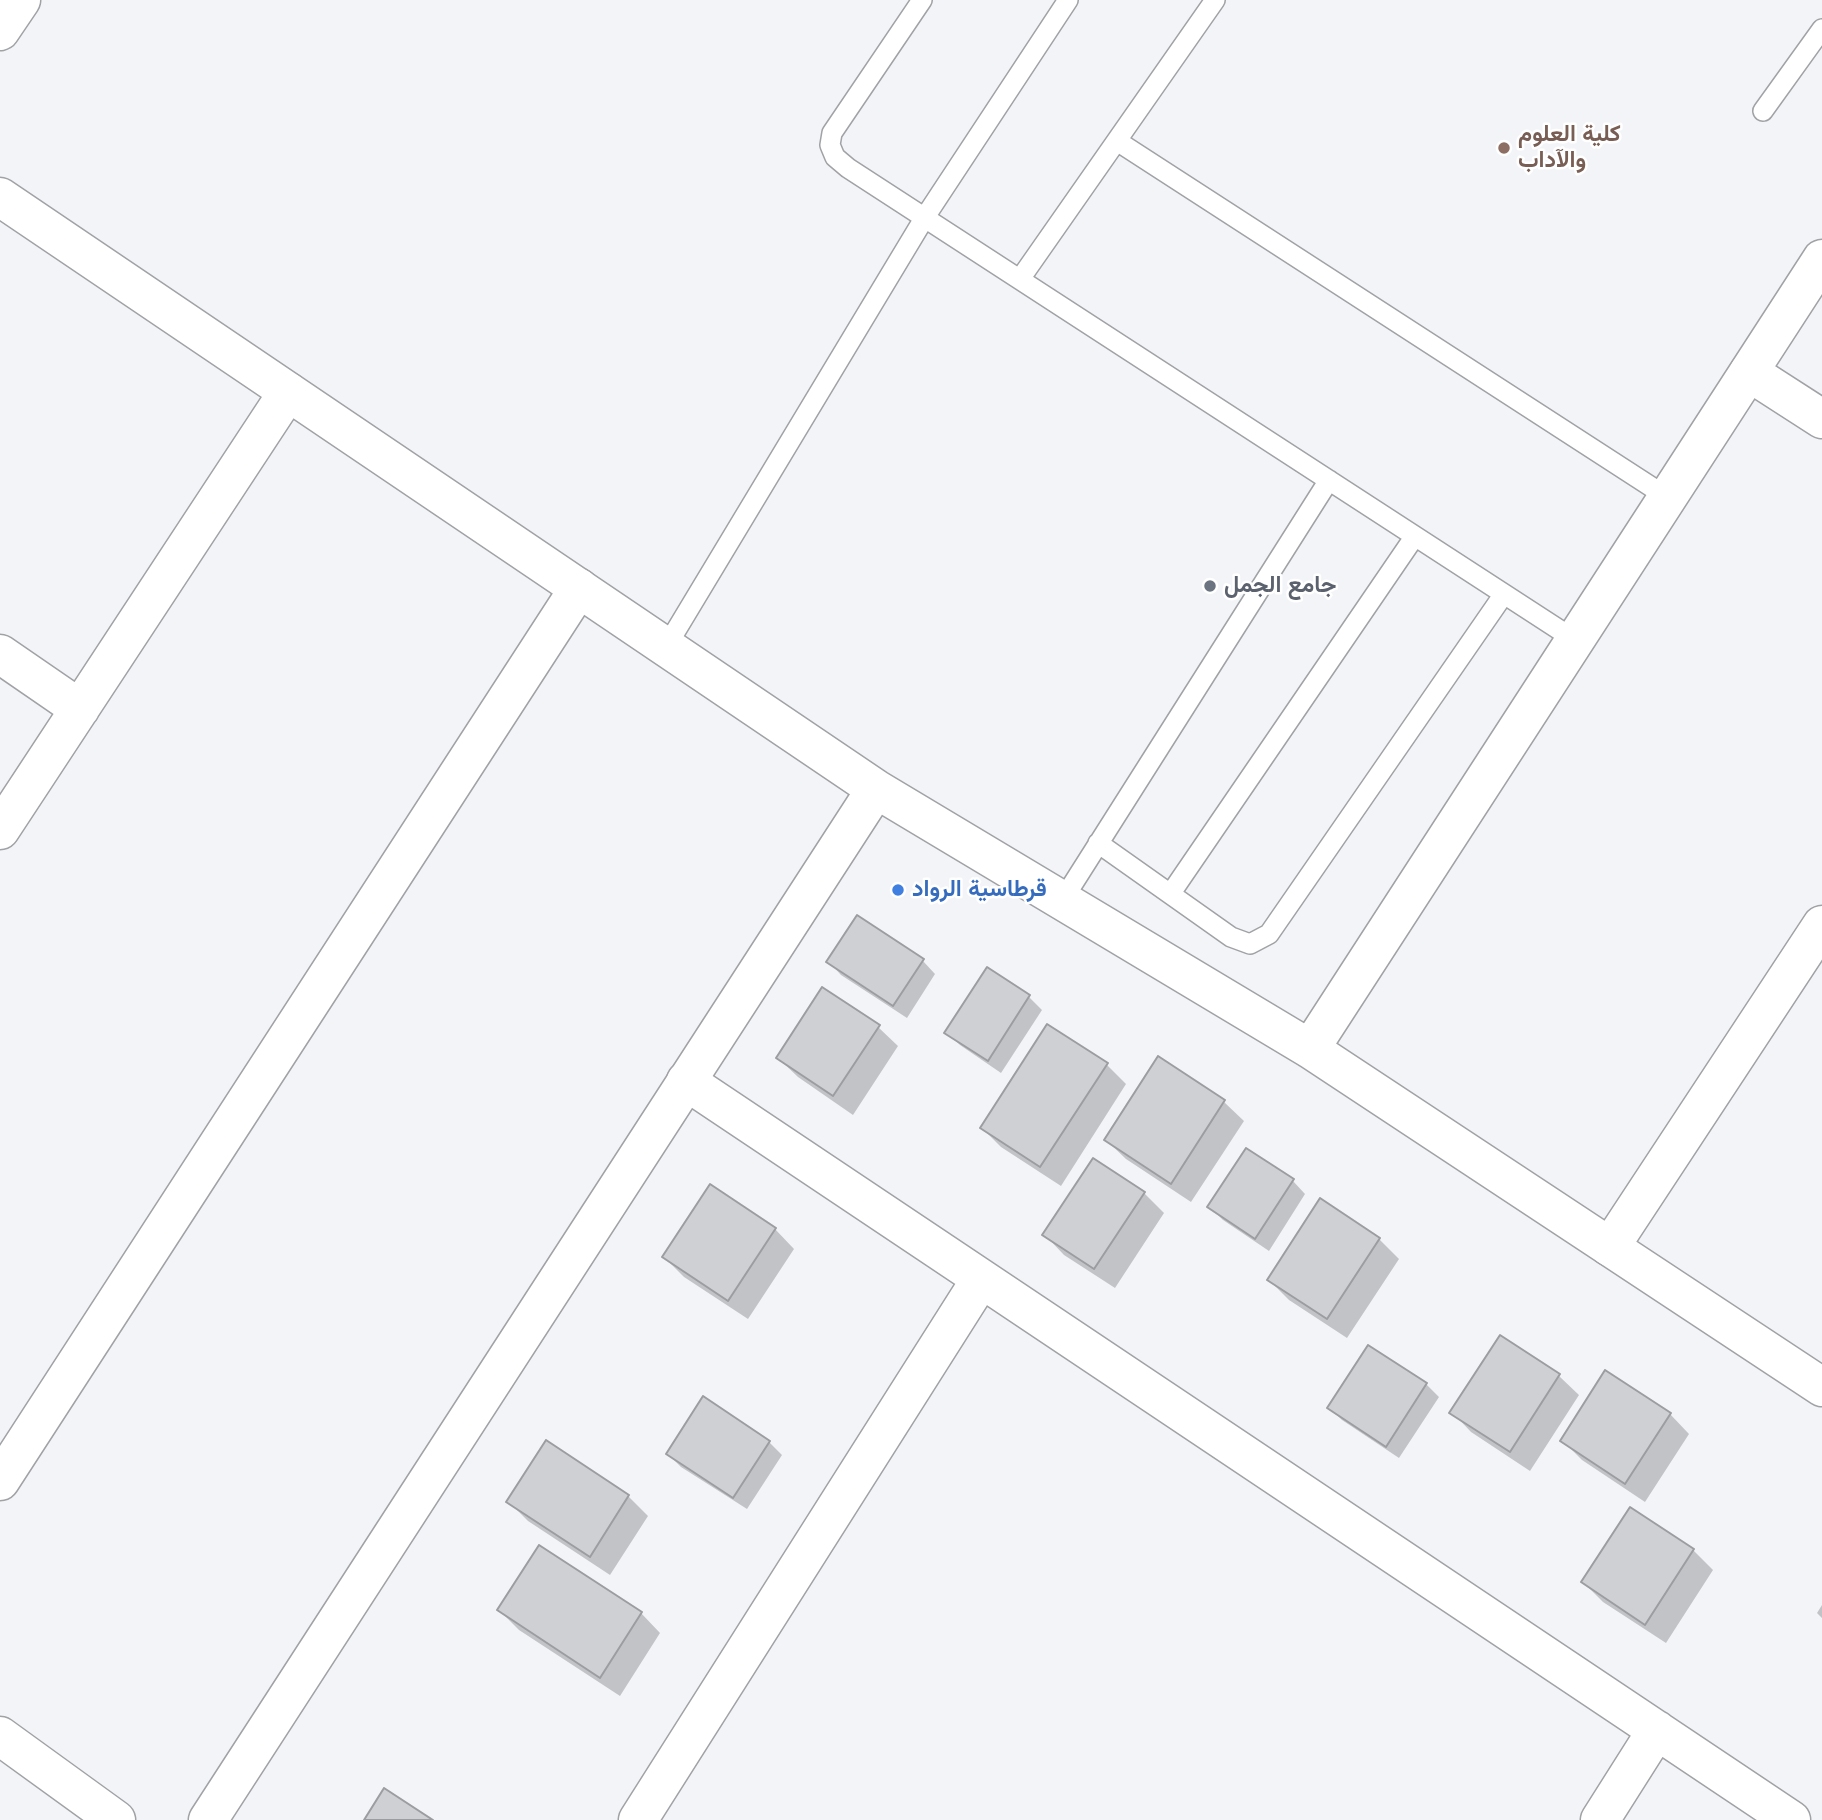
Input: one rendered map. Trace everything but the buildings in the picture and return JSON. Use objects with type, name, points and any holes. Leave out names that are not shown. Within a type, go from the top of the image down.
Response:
[{"type":"street","points":[[0,31],[21,0]]},
{"type":"street","points":[[0,197],[876,789],[1310,1049],[1822,1387]]},
{"type":"street","points":[[1310,1049],[1822,260]]},
{"type":"street","points":[[1749,372],[1822,419]]},
{"type":"street","points":[[0,830],[289,392]]},
{"type":"street","points":[[0,1481],[579,588]]},
{"type":"street","points":[[0,654],[80,709]]},
{"type":"street","points":[[208,1820],[876,789]]},
{"type":"street","points":[[1610,1247],[1822,925]]},
{"type":"street","points":[[686,1082],[1791,1820]]},
{"type":"street","points":[[638,1820],[981,1279]]},
{"type":"street","points":[[1600,1820],[1657,1731]]},
{"type":"street","points":[[0,1736],[116,1820]]},
{"type":"lane","points":[[922,0],[832,134],[830,145],[835,157],[1575,640]]},
{"type":"lane","points":[[666,647],[925,217],[1068,0]]},
{"type":"lane","points":[[1020,279],[1215,0]]},
{"type":"lane","points":[[1763,111],[1822,29]]},
{"type":"lane","points":[[1117,141],[1667,497]]},
{"type":"lane","points":[[1062,901],[1329,480]]},
{"type":"lane","points":[[1171,893],[1415,536]]},
{"type":"lane","points":[[1098,844],[1231,937],[1250,944],[1269,934],[1504,594]]},
{"type":"place","name":"كلية العلوم والآداب","points":[[1504,148]]},
{"type":"place","name":"جامع الجمل","points":[[1210,586]]},
{"type":"place","name":"قرطاسية الرواد","points":[[898,890]]}]
